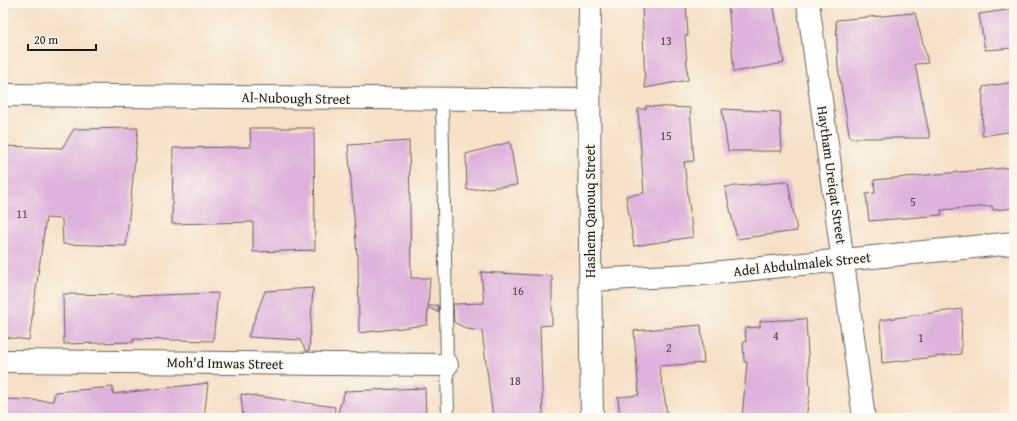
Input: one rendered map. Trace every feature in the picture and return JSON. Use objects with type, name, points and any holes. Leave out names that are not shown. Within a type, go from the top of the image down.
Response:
[{"type":"street","name":"Hashem Qanouq Street","points":[[590,3],[589,100],[592,418]]},
{"type":"street","name":"Haytham Ureiqat Street","points":[[808,3],[844,260],[864,418]]},
{"type":"street","name":"Al-Nubough Street","points":[[3,95],[589,100]]},
{"type":"street","name":"Adel Abdulmalek Street","points":[[590,280],[692,275],[1014,243]]},
{"type":"street","name":"Moh'd Imwas Street","points":[[3,361],[447,365]]},
{"type":"lane","points":[[442,99],[448,418]]},
{"type":"building","points":[[642,3],[686,3],[688,36],[685,36],[688,80],[645,88]]},
{"type":"building","points":[[728,3],[773,3],[784,63],[734,72]]},
{"type":"building","points":[[1014,9],[1014,48],[985,50],[979,14]]},
{"type":"building","points":[[915,13],[928,63],[915,64],[930,138],[850,138],[838,68],[836,20]]},
{"type":"building","points":[[1014,82],[1014,131],[982,136],[983,87]]},
{"type":"building","points":[[646,106],[690,108],[694,161],[684,162],[693,237],[634,246],[626,196],[644,193],[638,109],[646,109]]},
{"type":"building","points":[[722,109],[780,112],[782,151],[728,151]]},
{"type":"building","points":[[138,128],[126,246],[63,244],[62,219],[46,218],[29,340],[3,337],[3,146],[62,148],[74,129]]},
{"type":"building","points":[[250,128],[314,128],[315,250],[253,252],[253,222],[172,224],[173,148],[251,147]]},
{"type":"building","points":[[409,141],[411,278],[430,278],[428,306],[438,305],[439,313],[428,307],[427,325],[359,333],[358,254],[348,145]]},
{"type":"building","points":[[510,142],[517,185],[467,190],[466,154]]},
{"type":"building","points":[[1014,167],[1014,208],[993,210],[992,206],[941,210],[942,215],[869,221],[866,194],[875,193],[874,180]]},
{"type":"building","points":[[788,182],[797,231],[737,239],[725,187]]},
{"type":"building","points":[[481,272],[552,276],[552,325],[540,326],[543,418],[493,418],[482,331],[467,329],[454,322],[453,304],[484,303]]},
{"type":"building","points":[[313,288],[309,351],[306,351],[300,340],[248,337],[265,291]]},
{"type":"building","points":[[218,293],[213,341],[133,339],[134,342],[64,344],[63,294],[131,296]]},
{"type":"building","points":[[962,309],[961,354],[882,363],[880,320]]},
{"type":"building","points":[[806,319],[810,391],[806,418],[742,418],[747,362],[744,362],[743,342],[746,342],[745,328],[760,327],[760,321]]},
{"type":"building","points":[[701,325],[704,363],[659,366],[668,418],[620,418],[618,397],[639,395],[634,331]]},
{"type":"building","points":[[208,383],[204,418],[3,418],[3,399],[53,401],[55,392],[113,387],[113,394]]},
{"type":"building","points":[[425,388],[426,418],[336,418],[345,391]]},
{"type":"building","points":[[241,394],[335,407],[334,418],[243,418]]}]
